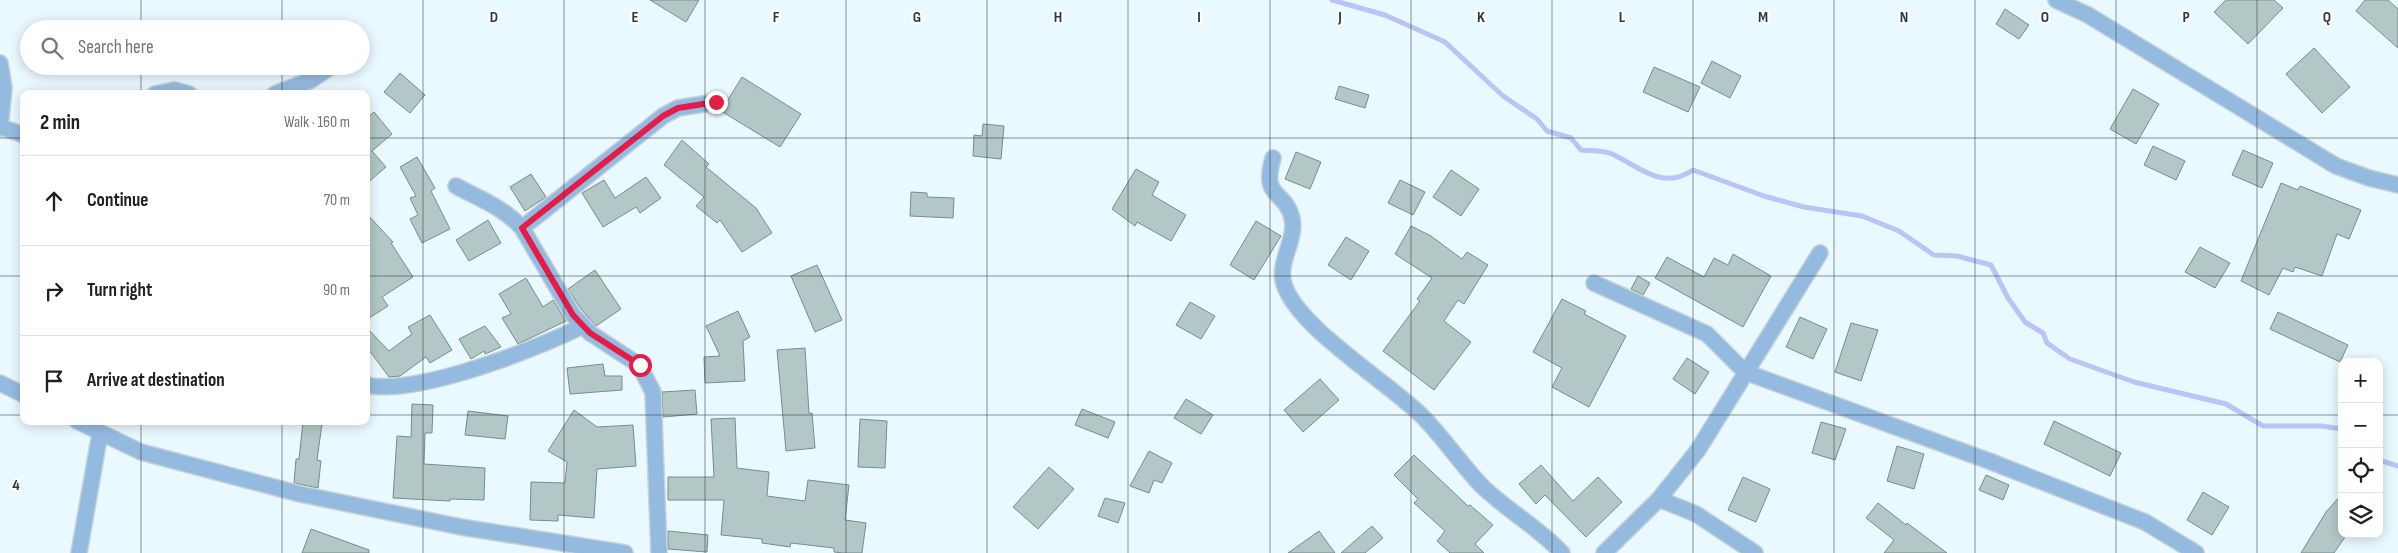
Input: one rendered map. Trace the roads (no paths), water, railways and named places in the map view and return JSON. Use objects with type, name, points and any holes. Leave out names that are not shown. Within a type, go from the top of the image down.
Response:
[{"type":"street","points":[[2056,0],[2088,15],[2336,166],[2369,178],[2398,185]]},
{"type":"street","points":[[0,64],[4,88],[0,128],[20,134]]},
{"type":"street","points":[[285,90],[318,75]]},
{"type":"street","points":[[522,228],[663,116],[678,108],[716,102]]},
{"type":"street","points":[[1273,158],[1268,175],[1272,190],[1289,209],[1292,218],[1293,230],[1282,272],[1290,299],[1311,324],[1422,416],[1482,486],[1547,537],[1562,553]]},
{"type":"street","points":[[456,186],[493,203],[512,216],[522,228],[573,315],[590,333],[640,365],[653,392],[659,553]]},
{"type":"street","points":[[1604,553],[1659,499],[1698,450],[1820,253]]},
{"type":"street","points":[[1594,282],[1707,334],[1745,372],[1980,457],[2145,522],[2196,553]]},
{"type":"street","points":[[370,386],[393,387],[453,375],[552,341],[583,326]]},
{"type":"street","points":[[0,383],[20,393]]},
{"type":"street","points":[[85,425],[140,452],[300,494],[461,527],[625,553]]},
{"type":"street","points":[[78,553],[100,433]]},
{"type":"street","points":[[1659,499],[1696,514],[1755,553]]},
{"type":"waterway","points":[[1332,0],[1385,15],[1445,42],[1503,96],[1537,119],[1547,131],[1571,138],[1581,150],[1608,153],[1651,175],[1661,178],[1682,176],[1693,170],[1764,196],[1804,207],[1862,216],[1899,231],[1934,255],[1957,256],[1991,265],[2008,298],[2025,322],[2043,333],[2047,343],[2070,359],[2134,382],[2226,404],[2263,426],[2321,426],[2338,428]]},
{"type":"waterway","points":[[2383,461],[2398,466]]}]
